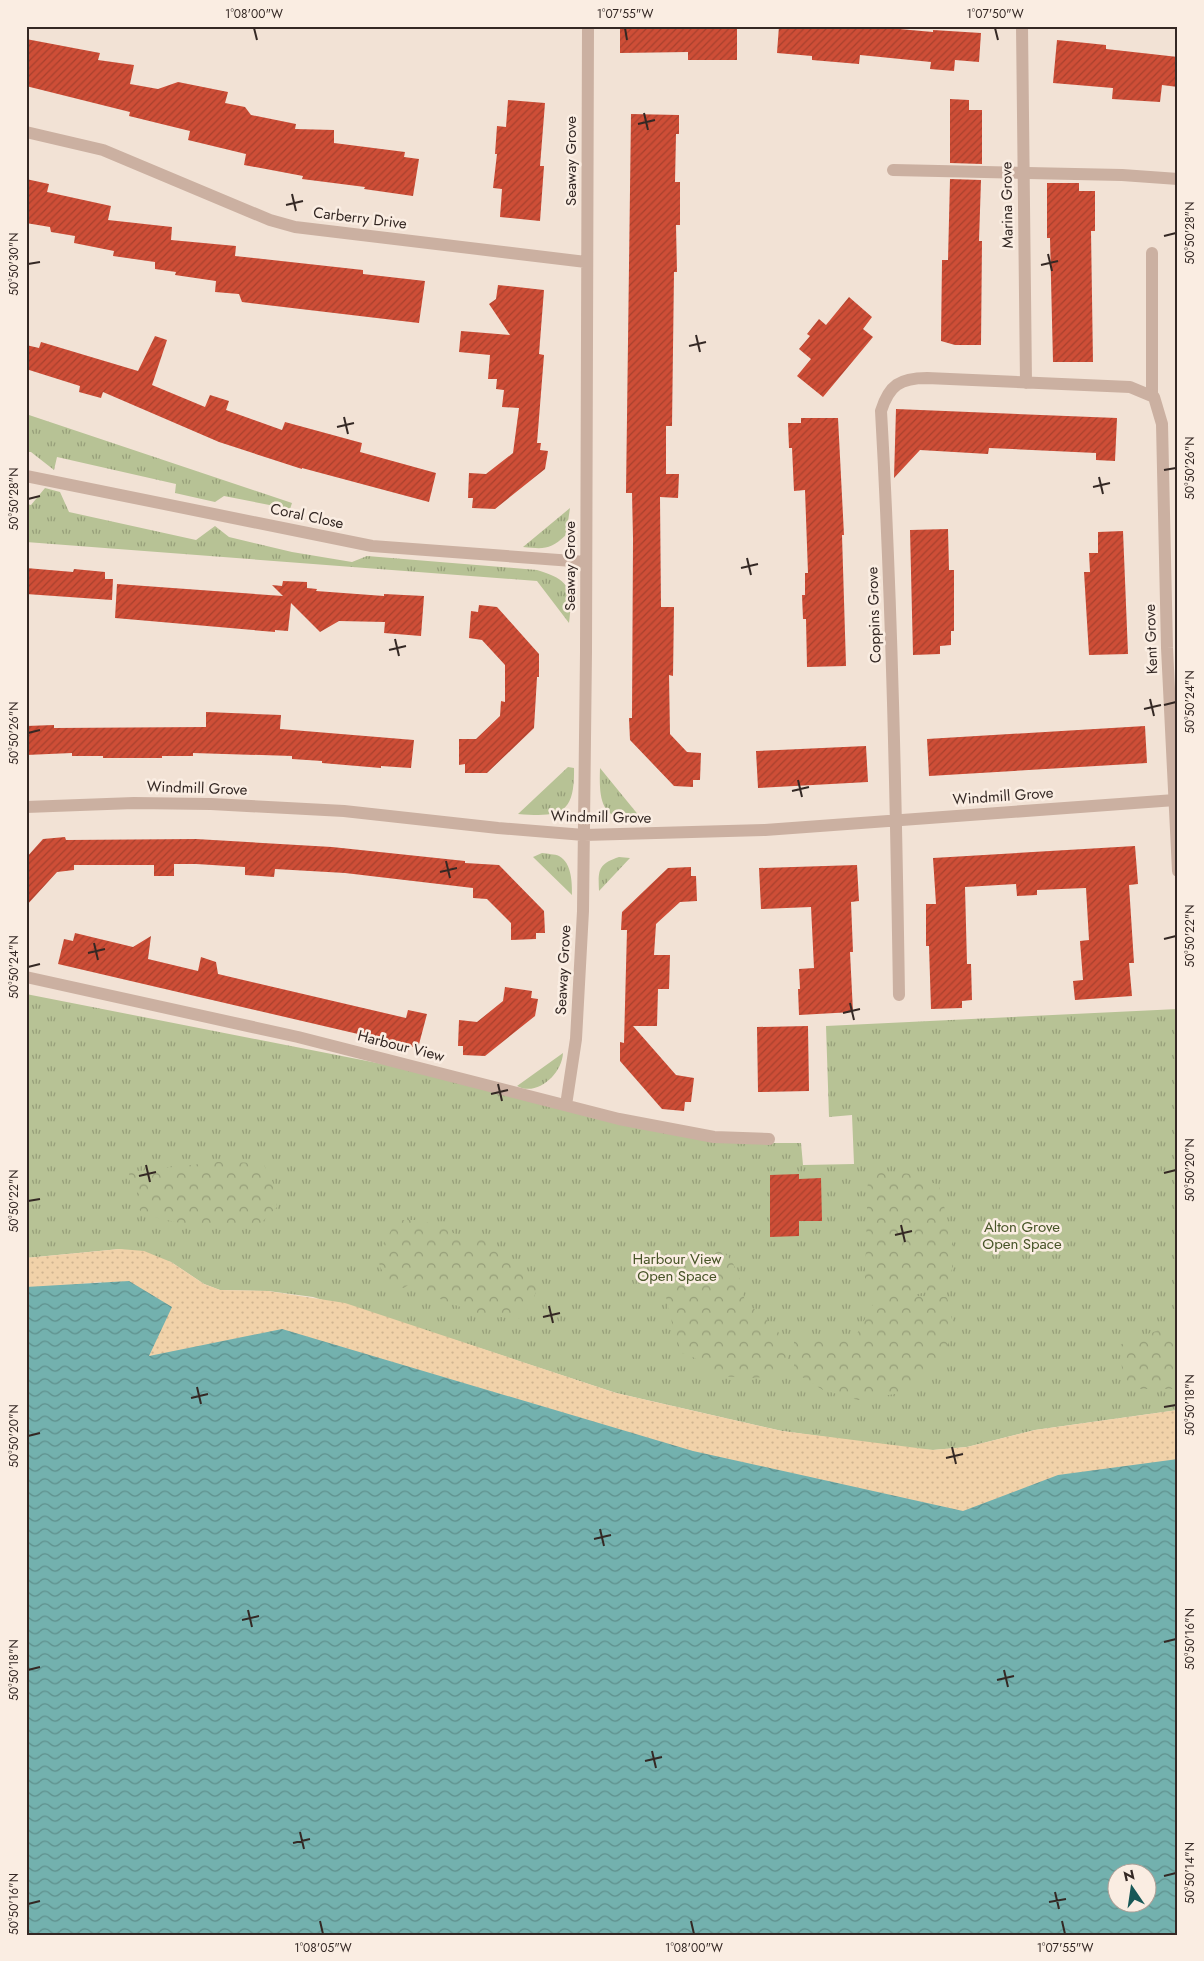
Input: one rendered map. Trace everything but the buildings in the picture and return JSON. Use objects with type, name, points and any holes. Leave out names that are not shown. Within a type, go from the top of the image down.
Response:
[{"type":"street","name":"Seaway Grove","points":[[566,1105],[576,1039],[583,911],[587,489],[588,26]]},
{"type":"street","name":"Marina Grove","points":[[1022,26],[1022,173],[1026,383]]},
{"type":"street","name":"Carberry Drive","points":[[26,132],[103,150],[270,220],[295,227],[586,262]]},
{"type":"street","points":[[893,170],[1178,179]]},
{"type":"street","name":"Kent Grove","points":[[1152,253],[1155,401],[1162,424],[1168,648],[1178,871]]},
{"type":"street","name":"Coppins Grove","points":[[899,995],[888,544],[881,411],[885,397],[894,385],[912,378],[1026,383]]},
{"type":"street","points":[[1026,383],[1130,387],[1155,401]]},
{"type":"street","name":"Coral Close","points":[[26,476],[372,546],[586,562]]},
{"type":"street","name":"Windmill Grove","points":[[26,807],[134,803],[211,804],[344,811],[498,828],[584,835],[766,830],[1175,800]]},
{"type":"street","name":"Harbour View","points":[[26,977],[298,1037],[619,1118],[714,1137],[769,1139]]},
{"type":"green space","points":[[26,414],[292,503],[290,509],[224,496],[215,502],[175,493],[176,484],[57,457],[54,470],[31,452],[26,452]]},
{"type":"green space","points":[[45,488],[60,492],[69,512],[196,540],[215,526],[229,537],[292,552],[352,562],[367,556],[537,570],[557,578],[567,588],[570,594],[569,623],[537,581],[26,542],[26,504],[31,505]]},
{"type":"green space","points":[[570,508],[566,535],[560,540],[546,547],[523,547]]},
{"type":"green space","points":[[568,767],[574,768],[574,784],[568,804],[562,810],[544,815],[518,814]]},
{"type":"green space","points":[[600,768],[640,817],[617,817],[605,807],[600,790]]},
{"type":"green space","points":[[542,853],[559,856],[567,863],[572,885],[572,895],[533,857]]},
{"type":"green space","points":[[619,857],[630,858],[599,891],[599,873],[603,865]]},
{"type":"green space","points":[[26,994],[474,1082],[619,1119],[769,1143],[801,1143],[803,1165],[854,1164],[852,1115],[829,1117],[826,1026],[1178,1009],[1178,1410],[1035,1430],[967,1447],[933,1450],[914,1449],[782,1431],[616,1393],[455,1340],[313,1297],[268,1291],[220,1290],[204,1284],[171,1262],[120,1249],[26,1258]]},
{"type":"green space","points":[[563,1053],[558,1069],[547,1082],[540,1086],[525,1089],[517,1086]]},
{"type":"green space","points":[[217,1162],[263,1163],[275,1187],[277,1207],[256,1228],[197,1227],[149,1216],[142,1213],[136,1205],[139,1194],[130,1184],[129,1172]]},
{"type":"green space","points":[[886,1172],[915,1174],[939,1186],[953,1242],[953,1266],[946,1287],[910,1296],[947,1297],[953,1324],[945,1356],[926,1377],[901,1393],[858,1400],[823,1390],[794,1372],[794,1339],[853,1341],[878,1295],[865,1278],[868,1174]]},
{"type":"green space","points":[[396,1220],[420,1220],[450,1231],[461,1238],[479,1238],[493,1244],[503,1258],[537,1282],[534,1298],[530,1306],[519,1319],[483,1315],[444,1301],[411,1283],[404,1288],[394,1287],[385,1276],[379,1260],[379,1254]]},
{"type":"green space","name":"Harbour View Open Space","points":[[688,1247],[719,1251],[730,1259],[738,1273],[745,1303],[774,1327],[785,1343],[788,1359],[782,1374],[755,1378],[712,1376],[695,1358],[682,1353],[667,1301],[665,1281],[666,1274],[673,1262]]},
{"type":"green space","points":[[1164,1328],[1178,1329],[1178,1389],[1130,1389],[1122,1368],[1119,1345]]},
{"type":"sand","points":[[120,1249],[144,1251],[171,1262],[204,1284],[220,1290],[268,1291],[345,1303],[616,1393],[782,1431],[933,1450],[967,1447],[1035,1430],[1178,1410],[1178,1521],[1039,1544],[149,1362],[101,1282],[63,1288],[26,1300],[26,1258]]},
{"type":"water","points":[[129,1281],[172,1307],[149,1356],[282,1329],[693,1451],[963,1511],[1058,1475],[1178,1459],[1178,1935],[26,1935],[26,1287]]},
{"type":"park label","name":"Alton Grove Open Space","points":[[1022,1236]]}]
